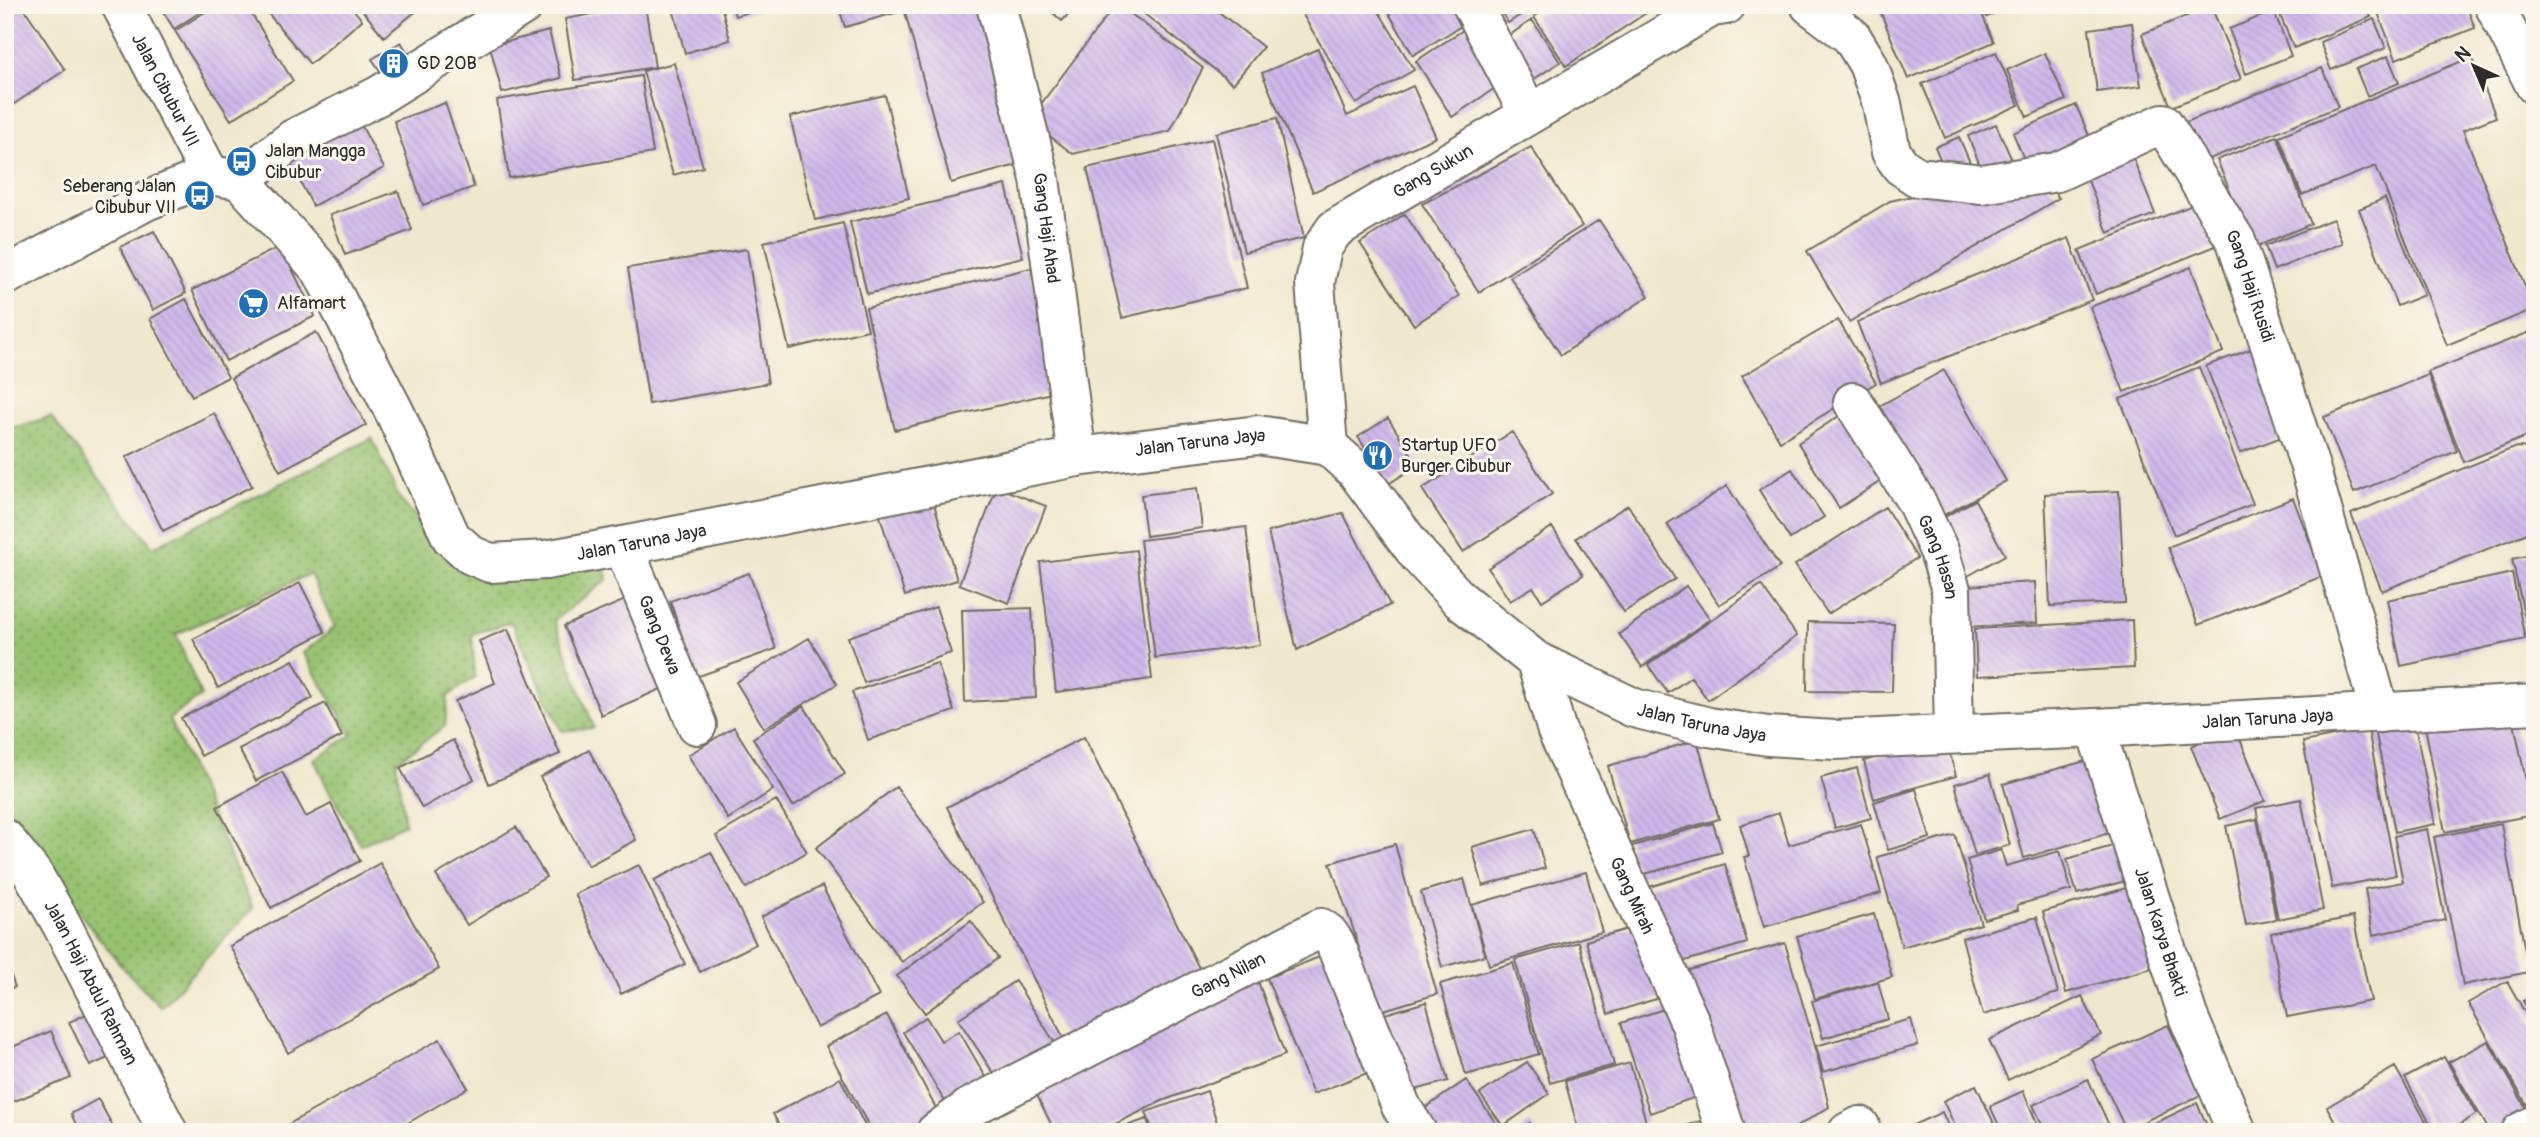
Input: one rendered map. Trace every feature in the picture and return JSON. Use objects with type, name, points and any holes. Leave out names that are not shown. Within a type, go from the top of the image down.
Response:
[{"type":"street","name":"Jalan Cibubur VII","points":[[121,5],[225,178]]},
{"type":"street","points":[[5,276],[146,201],[225,178],[293,139],[378,96],[524,5]]},
{"type":"street","name":"Gang Haji Ahad","points":[[996,5],[1040,179],[1077,457]]},
{"type":"street","points":[[1472,5],[1530,114]]},
{"type":"street","name":"Gang Sukun","points":[[1328,446],[1315,283],[1322,248],[1335,229],[1712,7],[1726,5]]},
{"type":"street","name":"Gang Haji Rusidi","points":[[1810,5],[1852,36],[1868,64],[1882,104],[1891,152],[1901,166],[1917,177],[1982,184],[2057,172],[2163,123],[2236,241],[2309,467],[2380,713]]},
{"type":"street","points":[[2494,5],[2535,85]]},
{"type":"street","name":"Jalan Taruna Jaya","points":[[225,178],[321,270],[395,414],[451,537],[471,555],[491,563],[546,560],[1077,457],[1258,435],[1328,446],[1355,470],[1419,556],[1460,600],[1536,661],[1634,708],[1709,727],[1769,736],[1835,740],[2380,713],[2533,710]]},
{"type":"street","name":"Gang Hasan","points":[[1853,402],[1916,501],[1939,551],[1951,590],[1954,733]]},
{"type":"street","name":"Gang Dewa","points":[[623,546],[697,725]]},
{"type":"street","name":"Gang Mirah","points":[[1536,661],[1558,731],[1690,1022],[1726,1132]]},
{"type":"street","name":"Jalan Karya Bhakti","points":[[2095,728],[2188,1016],[2237,1132]]},
{"type":"street","name":"Jalan Haji Abdul Rahman","points":[[5,839],[33,874],[62,925],[168,1132]]},
{"type":"street","name":"Gang Nilan","points":[[936,1132],[969,1108],[1321,928],[1335,943],[1401,1106],[1418,1132]]},
{"type":"street","points":[[2521,1132],[2535,1125]]},
{"type":"green space","points":[[51,417],[153,547],[372,438],[400,500],[444,547],[601,550],[607,580],[554,620],[594,728],[562,731],[511,622],[472,634],[475,677],[448,696],[445,726],[396,762],[405,824],[361,845],[329,791],[314,759],[352,735],[303,653],[335,627],[310,574],[176,634],[201,696],[169,719],[253,908],[161,1007],[125,970],[5,820],[5,430]]},
{"type":"building","points":[[5,5],[22,5],[65,70],[5,110]]},
{"type":"building","points":[[159,5],[211,5],[174,29]]},
{"type":"building","points":[[216,5],[246,5],[293,81],[231,120],[175,31]]},
{"type":"building","points":[[261,5],[350,5],[362,20],[310,64]]},
{"type":"building","points":[[358,5],[418,5],[420,8],[384,37]]},
{"type":"building","points":[[645,5],[655,67],[575,80],[565,19]]},
{"type":"building","points":[[672,5],[721,5],[730,40],[685,53]]},
{"type":"building","points":[[732,5],[773,5],[773,6],[735,16]]},
{"type":"building","points":[[838,5],[900,5],[902,11],[845,27]]},
{"type":"building","points":[[903,5],[982,5],[1024,163],[951,183]]},
{"type":"building","points":[[1044,5],[1077,5],[1062,21]]},
{"type":"building","points":[[1115,5],[1119,5],[1203,68],[1170,131],[1073,154],[1029,120]]},
{"type":"building","points":[[1133,5],[1210,5],[1263,47],[1233,84]]},
{"type":"building","points":[[1318,5],[1375,5],[1414,70],[1356,104],[1303,15]]},
{"type":"building","points":[[1391,5],[1463,5],[1471,20],[1413,55],[1386,8]]},
{"type":"building","points":[[1497,5],[1536,5],[1508,23]]},
{"type":"building","points":[[1551,5],[1658,5],[1566,66],[1534,17]]},
{"type":"building","points":[[1978,5],[1994,42],[1908,79],[1878,6]]},
{"type":"building","points":[[1981,5],[2014,5],[1987,17]]},
{"type":"building","points":[[2261,5],[2279,5],[2264,12]]},
{"type":"building","points":[[2304,5],[2366,5],[2371,17],[2294,48],[2280,15]]},
{"type":"building","points":[[2375,5],[2466,5],[2475,28],[2396,59]]},
{"type":"building","points":[[2528,5],[2535,5],[2535,14],[2530,16]]},
{"type":"building","points":[[2211,6],[2241,79],[2171,107],[2142,34]]},
{"type":"building","points":[[2274,11],[2291,56],[2246,74],[2229,29]]},
{"type":"building","points":[[2374,19],[2386,48],[2331,70],[2320,42]]},
{"type":"building","points":[[1532,20],[1560,62],[1531,81],[1504,39]]},
{"type":"building","points":[[1474,23],[1504,82],[1452,117],[1416,61]]},
{"type":"building","points":[[2132,23],[2141,86],[2097,92],[2089,29]]},
{"type":"building","points":[[549,31],[561,78],[502,93],[490,46]]},
{"type":"building","name":"GD 20B","points":[[401,42],[416,67],[389,84],[372,59]]},
{"type":"building","points":[[1318,49],[1347,116],[1413,86],[1436,137],[1313,192],[1262,73]]},
{"type":"building","points":[[1996,52],[2019,105],[1945,138],[1922,84]]},
{"type":"building","points":[[2045,53],[2066,100],[2027,117],[2007,70]]},
{"type":"building","points":[[2388,56],[2399,83],[2367,96],[2356,69]]},
{"type":"building","points":[[2472,57],[2496,117],[2463,130],[2534,309],[2447,345],[2376,166],[2302,195],[2279,136]]},
{"type":"building","points":[[674,63],[703,167],[673,175],[643,71]]},
{"type":"building","points":[[2322,68],[2338,107],[2202,162],[2186,122]]},
{"type":"building","points":[[641,76],[653,153],[509,178],[497,100]]},
{"type":"building","points":[[885,95],[909,198],[815,220],[790,117]]},
{"type":"building","points":[[445,103],[474,187],[423,205],[394,121]]},
{"type":"building","points":[[2076,105],[2093,145],[2030,173],[2013,133]]},
{"type":"building","points":[[1277,118],[1304,238],[1244,252],[1216,133]]},
{"type":"building","points":[[360,123],[384,168],[313,206],[289,161]]},
{"type":"building","points":[[1996,124],[2015,167],[1986,180],[1968,136]]},
{"type":"building","points":[[2277,136],[2311,224],[2253,248],[2217,160]]},
{"type":"building","points":[[1959,137],[1971,165],[1947,175],[1935,147]]},
{"type":"building","points":[[1212,139],[1247,288],[1122,318],[1087,168]]},
{"type":"building","points":[[1531,147],[1582,226],[1479,292],[1422,204]]},
{"type":"building","points":[[2129,148],[2155,214],[2108,233],[2083,167]]},
{"type":"building","points":[[2045,181],[2059,198],[1849,322],[1807,251],[1890,201],[1949,188]]},
{"type":"building","points":[[1006,185],[1023,257],[867,294],[850,222]]},
{"type":"building","points":[[398,191],[412,230],[345,255],[330,215]]},
{"type":"building","points":[[2385,198],[2424,295],[2397,306],[2359,209]]},
{"type":"building","points":[[2200,202],[2216,246],[2096,294],[2079,250]]},
{"type":"building","points":[[1405,214],[1459,296],[1414,325],[1360,243]]},
{"type":"building","points":[[2333,219],[2342,243],[2274,270],[2265,246]]},
{"type":"building","points":[[1599,220],[1649,296],[1561,355],[1510,277]]},
{"type":"building","points":[[843,223],[868,330],[789,349],[764,242]]},
{"type":"building","points":[[154,231],[186,293],[153,310],[120,247]]},
{"type":"building","points":[[2069,238],[2092,300],[1881,383],[1857,322]]},
{"type":"building","name":"Alfamart","points":[[281,246],[315,316],[226,361],[192,290]]},
{"type":"building","points":[[747,249],[768,383],[649,404],[628,268]]},
{"type":"building","points":[[2191,267],[2223,352],[2124,392],[2090,307]]},
{"type":"building","points":[[1031,268],[1060,391],[895,430],[866,308]]},
{"type":"building","points":[[186,299],[228,377],[192,396],[150,319]]},
{"type":"building","points":[[1838,320],[1876,383],[1780,441],[1742,376]]},
{"type":"building","points":[[2535,330],[2535,433],[2464,462],[2428,372]]},
{"type":"building","points":[[316,332],[366,425],[280,471],[231,378]]},
{"type":"building","points":[[2259,346],[2292,433],[2240,453],[2206,366]]},
{"type":"building","points":[[2199,367],[2253,504],[2174,535],[2120,399]]},
{"type":"building","points":[[1944,370],[2006,481],[1937,519],[1876,408]]},
{"type":"building","points":[[2428,375],[2457,451],[2354,493],[2324,417]]},
{"type":"building","points":[[214,413],[252,486],[163,531],[126,457]]},
{"type":"building","points":[[1842,414],[1884,479],[1839,508],[1798,443]]},
{"type":"building","points":[[1388,418],[1418,465],[1388,484],[1358,437]]},
{"type":"building","points":[[1512,432],[1552,494],[1463,552],[1422,489]]},
{"type":"building","points":[[2516,447],[2535,448],[2535,530],[2382,591],[2351,514]]},
{"type":"building","points":[[1792,469],[1824,517],[1790,539],[1759,490]]},
{"type":"building","points":[[1727,486],[1780,567],[1719,605],[1667,524]]},
{"type":"building","points":[[997,487],[1046,506],[1009,603],[959,584]]},
{"type":"building","points":[[1197,488],[1202,528],[1146,536],[1141,495]]},
{"type":"building","points":[[930,491],[957,580],[905,596],[877,507]]},
{"type":"building","points":[[2119,491],[2125,603],[2050,606],[2045,494]]},
{"type":"building","points":[[2293,498],[2323,576],[2198,625],[2168,547]]},
{"type":"building","points":[[1975,500],[2005,555],[1966,577],[1935,522]]},
{"type":"building","points":[[1628,505],[1675,579],[1624,612],[1576,538]]},
{"type":"building","points":[[1885,507],[1917,558],[1828,614],[1795,565]]},
{"type":"building","points":[[1343,513],[1390,605],[1297,650],[1268,532]]},
{"type":"building","points":[[1246,527],[1260,645],[1155,658],[1140,540]]},
{"type":"building","points":[[1552,527],[1583,575],[1542,601],[1533,587],[1510,601],[1488,568]]},
{"type":"building","points":[[1136,550],[1152,679],[1056,692],[1040,562]]},
{"type":"building","points":[[2535,554],[2535,660],[2534,660],[2512,559]]},
{"type":"building","points":[[749,573],[776,649],[696,677],[670,601]]},
{"type":"building","points":[[2512,573],[2525,639],[2401,666],[2387,600]]},
{"type":"building","points":[[2035,582],[2037,623],[1965,627],[1964,586]]},
{"type":"building","points":[[300,583],[325,632],[218,688],[193,639]]},
{"type":"building","points":[[1761,585],[1797,636],[1708,700],[1691,677],[1668,693],[1648,665]]},
{"type":"building","points":[[1686,586],[1710,619],[1642,667],[1619,634]]},
{"type":"building","points":[[630,598],[668,686],[601,715],[564,626]]},
{"type":"building","points":[[936,607],[951,653],[864,683],[848,637]]},
{"type":"building","points":[[1032,608],[1036,698],[965,702],[962,610]]},
{"type":"building","points":[[2132,620],[2134,668],[1977,676],[1975,629]]},
{"type":"building","points":[[1808,622],[1894,624],[1892,692],[1807,691]]},
{"type":"building","points":[[508,629],[560,754],[489,784],[455,701],[495,683],[479,641]]},
{"type":"building","points":[[809,638],[837,684],[764,728],[736,682]]},
{"type":"building","points":[[293,660],[313,698],[201,756],[181,718]]},
{"type":"building","points":[[937,663],[954,711],[868,740],[852,692]]},
{"type":"building","points":[[325,703],[342,736],[256,781],[239,749]]},
{"type":"building","points":[[804,706],[845,774],[793,806],[753,738]]},
{"type":"building","points":[[2511,708],[2533,815],[2445,832],[2425,726]]},
{"type":"building","points":[[2415,726],[2435,824],[2395,832],[2376,734]]},
{"type":"building","points":[[734,727],[773,790],[728,819],[688,755]]},
{"type":"building","points":[[2235,727],[2265,801],[2220,819],[2191,746]]},
{"type":"building","points":[[2368,729],[2396,875],[2332,888],[2303,742]]},
{"type":"building","points":[[1084,737],[1201,972],[1065,1041],[947,807]]},
{"type":"building","points":[[1945,737],[1956,776],[1874,799],[1864,761]]},
{"type":"building","points":[[453,740],[474,779],[422,808],[400,768]]},
{"type":"building","points":[[1697,740],[1719,819],[1630,844],[1608,766]]},
{"type":"building","points":[[589,750],[636,840],[588,866],[540,777]]},
{"type":"building","points":[[2089,760],[2109,833],[2024,858],[2003,784]]},
{"type":"building","points":[[1857,768],[1871,818],[1835,828],[1821,778]]},
{"type":"building","points":[[282,772],[306,817],[331,804],[360,861],[271,908],[217,807]]},
{"type":"building","points":[[1990,774],[2010,845],[1975,855],[1955,784]]},
{"type":"building","points":[[896,787],[983,902],[902,962],[816,848]]},
{"type":"building","points":[[1916,789],[1930,838],[1888,850],[1874,802]]},
{"type":"building","points":[[2301,799],[2323,910],[2278,919],[2256,808]]},
{"type":"building","points":[[776,800],[807,852],[746,888],[716,836]]},
{"type":"building","points":[[1779,813],[1789,845],[1861,824],[1881,893],[1764,927],[1744,857],[1749,856],[1740,825]]},
{"type":"building","points":[[2257,819],[2276,920],[2246,925],[2226,826]]},
{"type":"building","points":[[1713,823],[1722,852],[1638,876],[1629,847]]},
{"type":"building","points":[[2501,824],[2529,972],[2463,985],[2434,837]]},
{"type":"building","points":[[516,827],[546,877],[467,925],[436,875]]},
{"type":"building","points":[[1534,829],[1545,868],[1483,886],[1472,847]]},
{"type":"building","points":[[2427,829],[2445,920],[2373,935],[2365,889],[2403,882],[2394,836]]},
{"type":"building","points":[[1955,835],[1981,924],[1902,947],[1877,857]]},
{"type":"building","points":[[2123,843],[2133,879],[2077,894],[2067,859]]},
{"type":"building","points":[[1395,844],[1437,994],[1377,1012],[1354,931],[1330,863]]},
{"type":"building","points":[[2001,850],[2006,866],[2060,851],[2071,890],[2017,905],[2018,910],[1984,919],[1967,860]]},
{"type":"building","points":[[711,852],[756,944],[700,972],[654,880]]},
{"type":"building","points":[[380,863],[439,969],[288,1053],[230,946]]},
{"type":"building","points":[[1725,864],[1747,943],[1671,965],[1649,887]]},
{"type":"building","points":[[639,865],[685,964],[621,994],[575,894]]},
{"type":"building","points":[[1586,872],[1602,932],[1489,965],[1472,905]]},
{"type":"building","points":[[1464,879],[1485,955],[1442,967],[1421,892]]},
{"type":"building","points":[[2140,884],[2162,965],[2066,993],[2043,912]]},
{"type":"building","points":[[822,886],[879,996],[817,1028],[761,917]]},
{"type":"building","points":[[1874,914],[1892,977],[1815,999],[1797,936]]},
{"type":"building","points":[[2037,917],[2058,993],[1983,1015],[1962,938]]},
{"type":"building","points":[[2353,917],[2371,1001],[2287,1017],[2271,933]]},
{"type":"building","points":[[971,921],[998,958],[925,1013],[897,976]]},
{"type":"building","points":[[1638,926],[1659,998],[1608,1014],[1586,941]]},
{"type":"building","points":[[1579,942],[1614,1065],[1550,1083],[1515,960]]},
{"type":"building","points":[[1785,943],[1815,1046],[1829,1107],[1788,1132],[1732,1132],[1686,971]]},
{"type":"building","points":[[1329,953],[1375,1070],[1313,1094],[1267,978]]},
{"type":"building","points":[[5,959],[15,987],[5,990]]},
{"type":"building","points":[[1513,963],[1539,1054],[1466,1075],[1440,984]]},
{"type":"building","points":[[1256,976],[1285,1055],[1162,1101],[1099,1132],[1055,1132],[1029,1079]]},
{"type":"building","points":[[1015,981],[1055,1043],[998,1080],[958,1019]]},
{"type":"building","points":[[2507,981],[2535,1030],[2535,1119],[2468,1003]]},
{"type":"building","points":[[1878,982],[1888,1019],[1823,1038],[1812,1001]]},
{"type":"building","points":[[2535,995],[2535,1022],[2523,1001]]},
{"type":"building","points":[[2082,996],[2101,1035],[2008,1080],[1989,1040]]},
{"type":"building","points":[[1426,1002],[1448,1081],[1404,1093],[1382,1015]]},
{"type":"building","points":[[1670,1007],[1699,1096],[1650,1113],[1621,1023]]},
{"type":"building","points":[[93,1011],[115,1055],[90,1066],[69,1022]]},
{"type":"building","points":[[887,1015],[940,1116],[909,1132],[872,1132],[826,1046]]},
{"type":"building","points":[[926,1017],[941,1041],[959,1031],[991,1086],[950,1110],[903,1032]]},
{"type":"building","points":[[1911,1019],[1918,1045],[1823,1072],[1816,1046]]},
{"type":"building","points":[[2168,1025],[2201,1095],[2126,1130],[2092,1059]]},
{"type":"building","points":[[51,1031],[71,1078],[5,1105],[5,1050]]},
{"type":"building","points":[[440,1039],[468,1088],[392,1132],[282,1132],[280,1129]]},
{"type":"building","points":[[2488,1041],[2527,1110],[2490,1132],[2449,1062]]},
{"type":"building","points":[[2444,1057],[2477,1114],[2447,1132],[2435,1132],[2405,1078]]},
{"type":"building","points":[[1527,1062],[1549,1094],[1503,1126],[1480,1094]]},
{"type":"building","points":[[1630,1063],[1646,1122],[1612,1132],[1579,1132],[1565,1081]]},
{"type":"building","points":[[2395,1067],[2431,1130],[2341,1132],[2327,1107]]},
{"type":"building","points":[[840,1078],[868,1131],[783,1132],[773,1114]]},
{"type":"building","points":[[2088,1079],[2112,1132],[2046,1132],[2033,1105]]},
{"type":"building","points":[[1466,1080],[1502,1132],[1427,1132],[1415,1115]]},
{"type":"building","points":[[1976,1085],[1998,1132],[1958,1132],[1943,1101]]},
{"type":"building","points":[[1207,1091],[1220,1132],[1153,1132],[1146,1112]]},
{"type":"building","points":[[2023,1091],[2041,1132],[2002,1132],[1990,1106]]},
{"type":"building","points":[[98,1099],[116,1132],[80,1132],[71,1114]]},
{"type":"building","points":[[2197,1103],[2210,1132],[2136,1132]]},
{"type":"building","points":[[1942,1112],[1951,1132],[1902,1130]]},
{"type":"building","points":[[1147,1119],[1151,1132],[1111,1132],[1111,1131]]},
{"type":"building","points":[[1701,1121],[1709,1132],[1670,1132],[1670,1131]]},
{"type":"building","points":[[1530,1123],[1536,1132],[1518,1132]]},
{"type":"building","points":[[1648,1125],[1652,1132],[1630,1132],[1630,1131]]},
{"type":"place","name":"GD 20B","points":[[394,63]]},
{"type":"place","name":"Jalan Mangga Cibubur","points":[[242,161]]},
{"type":"place","name":"Seberang Jalan Cibubur VII","points":[[199,196]]},
{"type":"place","name":"Alfamart","points":[[254,303]]},
{"type":"place","name":"Startup UFO Burger Cibubur","points":[[1378,455]]}]
